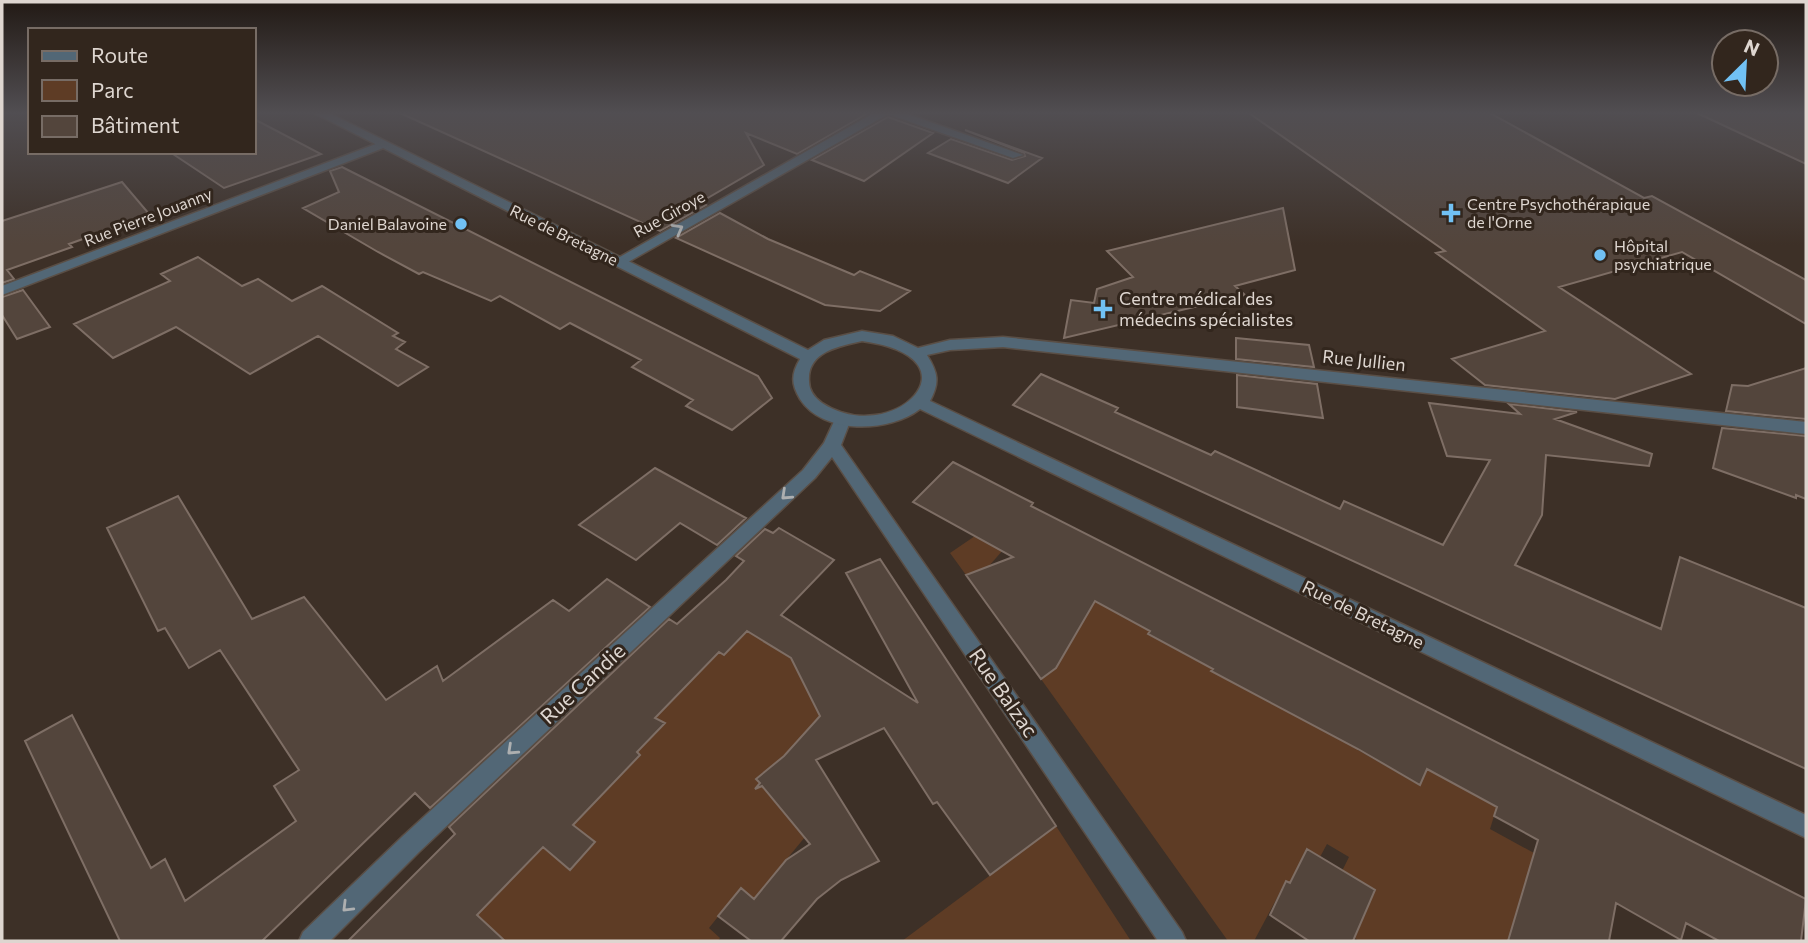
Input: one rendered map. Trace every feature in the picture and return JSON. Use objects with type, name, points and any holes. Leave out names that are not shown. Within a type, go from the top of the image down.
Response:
[{"type":"street","name":"Rue Pierre Jouanny","points":[[2,291],[354,157]]},
{"type":"street","name":"Rue de Bretagne","points":[[409,157],[809,357]]},
{"type":"street","name":"Rue Giroye","points":[[618,262],[805,157]]},
{"type":"street","points":[[862,336],[888,338],[918,353],[926,361],[930,382],[919,401],[891,417],[868,421],[844,419],[820,411],[804,397],[798,381],[803,365],[809,357],[826,345],[862,336]]},
{"type":"street","name":"Rue Jullien","points":[[918,353],[950,345],[1003,342],[1806,428]]},
{"type":"street","name":"Rue de Bretagne","points":[[919,401],[1806,827]]},
{"type":"street","name":"Rue Candie","points":[[312,941],[411,844],[809,474],[832,445],[844,419]]},
{"type":"street","name":"Rue Balzac","points":[[832,445],[1173,941]]},
{"type":"green space","points":[[975,536],[1003,550],[989,566],[966,575],[950,553]]},
{"type":"green space","points":[[1095,601],[1212,670],[1361,743],[1358,750],[1419,785],[1427,769],[1500,797],[1490,829],[1534,853],[1508,941],[1359,941],[1355,938],[1375,890],[1342,871],[1349,857],[1327,844],[1320,857],[1306,849],[1290,883],[1286,881],[1254,941],[1228,941],[1041,679],[1074,636]]},
{"type":"green space","points":[[786,618],[829,646],[820,655],[824,711],[780,760],[756,779],[805,837],[754,899],[740,889],[709,928],[720,938],[718,941],[505,941],[477,915],[543,847],[571,869],[595,842],[569,822],[640,755],[637,752],[664,723],[655,718],[719,652],[724,654],[747,631],[764,641]]},
{"type":"green space","points":[[1056,826],[1131,941],[902,941]]},
{"type":"building","points":[[178,157],[312,157],[224,188]]},
{"type":"building","points":[[497,157],[760,157],[764,165],[701,202],[706,205],[660,231]]},
{"type":"building","points":[[817,157],[898,157],[864,181],[812,160]]},
{"type":"building","points":[[939,157],[1003,157],[1012,160],[1022,157],[1042,158],[1008,183]]},
{"type":"building","points":[[1312,157],[1570,157],[1644,198],[1652,196],[1806,280],[1806,324],[1682,252],[1559,287],[1691,374],[1615,399],[1485,385],[1452,359],[1545,331],[1436,253],[1445,251]]},
{"type":"building","points":[[1791,157],[1806,157],[1806,164]]},
{"type":"building","points":[[342,167],[758,376],[772,398],[732,430],[686,406],[693,400],[632,367],[641,360],[570,323],[560,329],[500,296],[491,301],[423,272],[419,274],[378,252],[303,208],[339,192],[330,171]]},
{"type":"building","points":[[122,182],[150,215],[7,270],[14,279],[2,283],[2,221]]},
{"type":"building","points":[[1283,208],[1295,270],[1235,286],[1245,295],[1064,338],[1071,300],[1094,303],[1097,289],[1133,277],[1107,251]]},
{"type":"building","points":[[720,213],[768,239],[854,275],[860,271],[910,291],[880,311],[825,305],[676,238]]},
{"type":"building","points":[[198,257],[242,286],[258,279],[292,301],[322,286],[398,333],[393,336],[405,342],[396,349],[428,367],[398,386],[318,336],[250,374],[176,327],[113,358],[74,324],[170,281],[161,274]]},
{"type":"building","points":[[23,290],[50,327],[17,339],[2,315],[2,297]]},
{"type":"building","points":[[1236,338],[1309,345],[1314,367],[1236,359]]},
{"type":"building","points":[[1806,368],[1806,419],[1726,411],[1732,385],[1748,386]]},
{"type":"building","points":[[1041,374],[1118,408],[1115,412],[1211,455],[1215,451],[1340,509],[1344,501],[1443,545],[1490,460],[1447,456],[1429,403],[1520,414],[1509,404],[1577,412],[1555,419],[1652,454],[1649,466],[1546,455],[1542,515],[1515,565],[1661,629],[1680,557],[1806,608],[1806,769],[1013,405]]},
{"type":"building","points":[[1237,375],[1317,384],[1323,418],[1237,407]]},
{"type":"building","points":[[1722,428],[1806,436],[1806,499],[1796,495],[1796,498],[1713,468]]},
{"type":"building","points":[[953,462],[1033,503],[1031,506],[1806,899],[1801,941],[1719,941],[1686,923],[1681,940],[1616,903],[1609,941],[1508,941],[1538,840],[1494,816],[1497,807],[1427,769],[1420,785],[1211,671],[1213,669],[1148,634],[1150,631],[1095,601],[1056,668],[1041,679],[966,575],[1013,557],[913,502]]},
{"type":"building","points":[[655,468],[746,518],[717,545],[680,523],[636,560],[579,525]]},
{"type":"building","points":[[178,496],[252,619],[304,597],[386,700],[437,666],[443,681],[553,600],[569,611],[607,579],[650,607],[430,808],[415,793],[262,941],[120,941],[25,741],[72,715],[151,868],[165,859],[185,901],[296,821],[274,786],[299,770],[220,650],[189,668],[165,628],[158,631],[107,528]]},
{"type":"building","points":[[779,528],[834,560],[781,615],[918,703],[846,573],[880,559],[1056,826],[990,875],[937,802],[933,804],[884,728],[816,760],[879,861],[841,880],[817,899],[781,941],[751,941],[718,916],[741,888],[754,899],[786,860],[810,844],[762,786],[755,789],[760,783],[756,779],[784,756],[820,716],[791,658],[747,631],[724,655],[719,652],[655,718],[665,723],[637,752],[640,755],[573,825],[595,842],[570,870],[543,847],[477,915],[505,941],[348,941],[455,834],[449,827],[669,619],[677,624],[726,580],[744,561],[736,556],[765,529],[773,533]]},
{"type":"building","points":[[1307,849],[1375,890],[1353,941],[1309,941],[1270,915],[1286,881],[1290,883]]},
{"type":"place","name":"Centre Psychothérapique de l'Orne","points":[[1451,213]]},
{"type":"place","name":"Daniel Balavoine","points":[[461,224]]},
{"type":"place","name":"Hôpital psychiatrique","points":[[1600,255]]},
{"type":"place","name":"Centre médical des médecins spécialistes","points":[[1103,309]]}]
